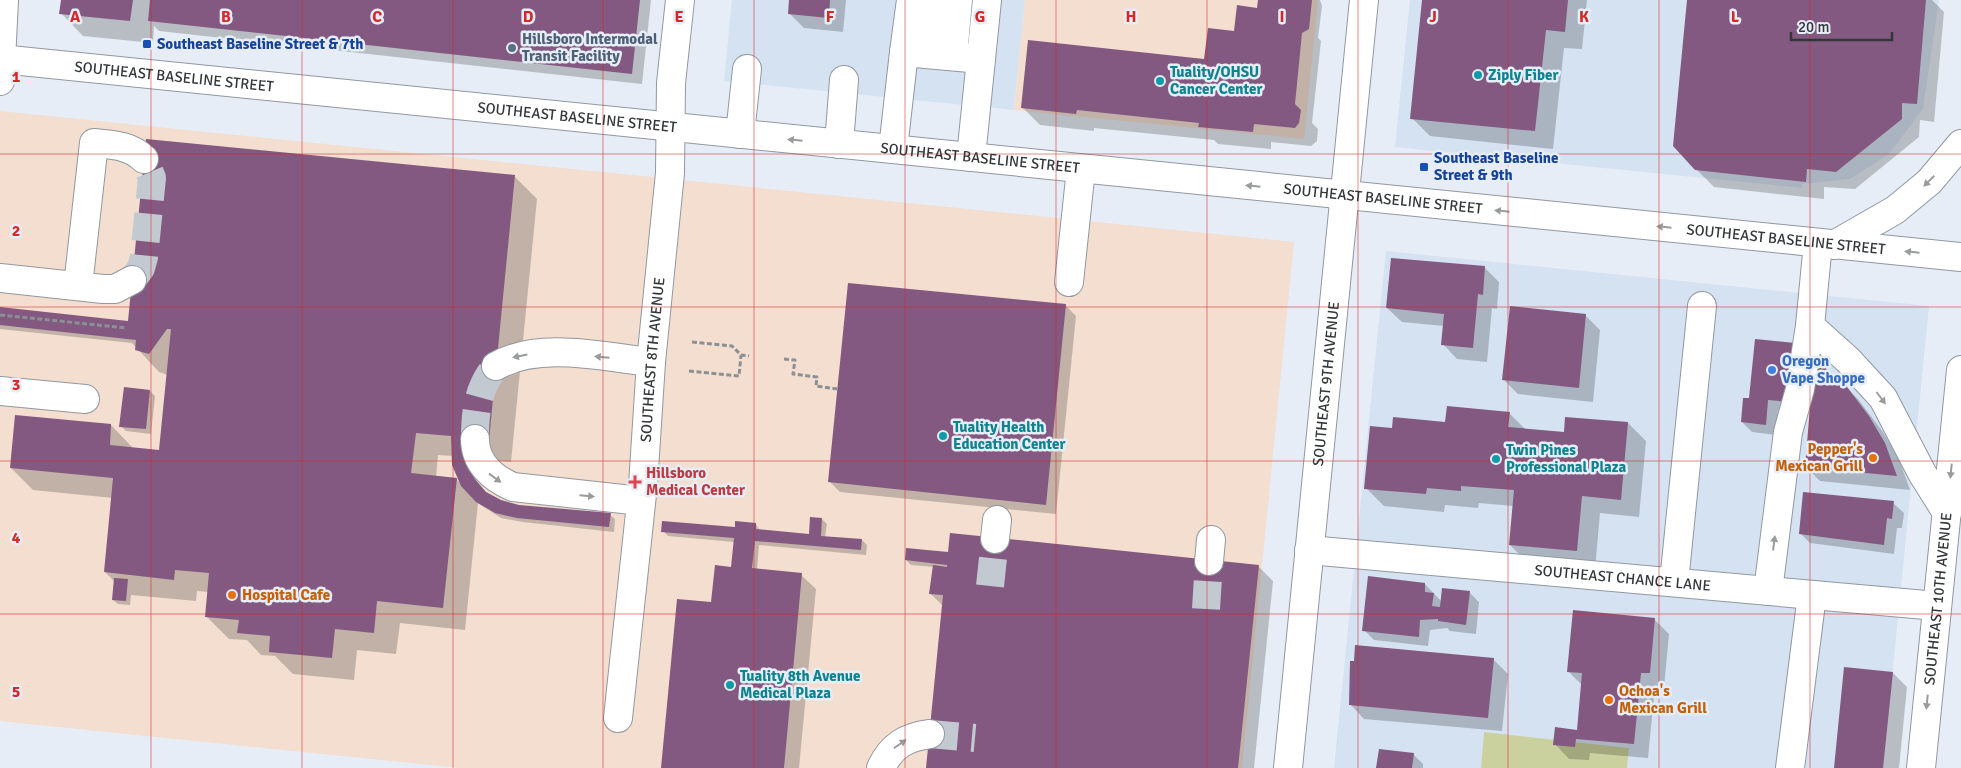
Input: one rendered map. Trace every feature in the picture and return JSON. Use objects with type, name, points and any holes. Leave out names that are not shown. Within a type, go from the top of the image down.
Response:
[{"type":"main road","points":[[0,66],[4,0]]},
{"type":"main road","name":"SOUTHEAST 8TH AVENUE","points":[[618,718],[641,501],[651,362],[670,173],[672,83],[680,0]]},
{"type":"main road","points":[[911,0],[928,54]]},
{"type":"main road","points":[[928,54],[933,0]]},
{"type":"main road","points":[[893,149],[928,54],[958,0]]},
{"type":"main road","points":[[971,157],[986,0]]},
{"type":"main road","name":"SOUTHEAST 9TH AVENUE","points":[[1288,768],[1364,0]]},
{"type":"main road","points":[[928,54],[981,59]]},
{"type":"main road","name":"SOUTHEAST BASELINE STREET","points":[[0,66],[671,127],[1961,257]]},
{"type":"main road","points":[[740,134],[747,69]]},
{"type":"main road","points":[[839,144],[844,80]]},
{"type":"main road","points":[[78,286],[94,143],[126,147],[136,151],[144,159]]},
{"type":"main road","points":[[1768,591],[1788,432],[1800,389],[1826,244],[1895,210],[1929,182],[1961,144]]},
{"type":"main road","points":[[1069,282],[1081,169]]},
{"type":"main road","points":[[0,278],[115,288],[132,280]]},
{"type":"main road","points":[[1674,582],[1702,306]]},
{"type":"main road","points":[[1810,326],[1848,360],[1882,398],[1922,473],[1947,513]]},
{"type":"main road","points":[[496,366],[510,358],[546,352],[651,362]]},
{"type":"main road","name":"SOUTHEAST 10TH AVENUE","points":[[1921,768],[1961,370]]},
{"type":"main road","points":[[0,391],[85,399]]},
{"type":"main road","points":[[475,439],[479,459],[488,472],[499,481],[513,487],[641,501]]},
{"type":"main road","name":"SOUTHEAST CHANCE LANE","points":[[1309,550],[1937,606]]},
{"type":"main road","points":[[1790,768],[1812,595]]},
{"type":"main road","points":[[881,768],[887,755],[898,744],[913,736],[930,734]]},
{"type":"path","points":[[0,315],[127,328]]},
{"type":"path","points":[[692,342],[732,346],[741,355],[749,356]]},
{"type":"path","points":[[689,371],[739,376],[741,355]]},
{"type":"path","points":[[784,359],[795,360],[793,374],[817,377],[816,386],[838,389]]},
{"type":"shaded area","points":[[732,0],[1025,0],[1014,110],[724,81]]},
{"type":"shaded area","name":"Tuality/OHSU Cancer Center","points":[[1025,0],[1318,0],[1304,139],[1014,110]]},
{"type":"shaded area","points":[[1410,0],[1939,0],[1923,109],[1889,154],[1850,179],[1802,184],[1802,188],[1395,147]]},
{"type":"shaded area","name":"Hillsboro Medical Center","points":[[0,111],[1294,242],[1242,768],[460,768],[0,721]]},
{"type":"shaded area","points":[[1386,251],[1929,306],[1883,768],[1627,768],[1629,748],[1484,733],[1481,768],[1334,768]]},
{"type":"green space","points":[[1484,732],[1629,748],[1627,768],[1481,768]]},
{"type":"building","points":[[61,0],[133,0],[130,21],[59,14]]},
{"type":"building","name":"Hillsboro Intermodal Transit Facility","points":[[150,0],[640,0],[632,74],[148,21]]},
{"type":"building","points":[[789,0],[830,0],[829,18],[788,14]]},
{"type":"building","name":"Tuality/OHSU Cancer Center","points":[[1258,0],[1312,0],[1309,29],[1302,33],[1295,104],[1301,110],[1299,123],[1295,128],[1254,124],[1253,132],[1198,127],[1199,123],[1077,110],[1076,114],[1021,108],[1028,40],[1204,59],[1208,28],[1234,31],[1237,5],[1257,8]]},
{"type":"building","name":"Ziply Fiber","points":[[1422,0],[1568,0],[1565,32],[1546,30],[1535,131],[1410,119]]},
{"type":"building","points":[[1687,0],[1926,0],[1917,104],[1902,103],[1902,119],[1836,172],[1807,169],[1806,182],[1695,170],[1673,146]]},
{"type":"building","points":[[146,139],[515,175],[489,440],[466,462],[474,478],[486,492],[501,500],[519,505],[611,513],[609,527],[517,518],[495,513],[476,502],[461,486],[452,465],[451,436],[416,433],[411,473],[457,478],[443,608],[377,601],[374,633],[335,629],[332,658],[269,652],[270,636],[237,633],[239,620],[205,617],[209,573],[175,570],[174,580],[104,572],[113,478],[10,468],[15,415],[111,424],[110,445],[159,450],[171,329],[167,329],[149,354],[135,350],[136,340],[0,325],[0,307],[128,321]]},
{"type":"building","points":[[1391,258],[1485,266],[1483,295],[1478,294],[1473,348],[1441,345],[1444,314],[1386,308]]},
{"type":"building","name":"Tuality Health Education Center","points":[[848,283],[1066,304],[1046,505],[828,482]]},
{"type":"building","points":[[1510,306],[1586,314],[1579,388],[1502,380]]},
{"type":"building","name":"Oregon Vape Shoppe","points":[[1755,339],[1795,343],[1790,402],[1768,400],[1766,425],[1741,422],[1743,398],[1749,398]]},
{"type":"building","points":[[1814,359],[1844,383],[1869,416],[1885,443],[1897,476],[1805,467]]},
{"type":"building","points":[[124,387],[150,390],[146,429],[119,427]]},
{"type":"building","name":"Twin Pines Professional Plaza","points":[[1447,406],[1510,412],[1508,427],[1564,432],[1565,417],[1628,422],[1621,500],[1582,496],[1577,551],[1509,545],[1514,490],[1461,486],[1461,491],[1427,488],[1426,494],[1364,489],[1370,426],[1392,428],[1393,417],[1445,422]]},
{"type":"building","points":[[1803,492],[1894,501],[1892,519],[1887,518],[1884,545],[1799,534]]},
{"type":"building","name":"Tuality 8th Avenue Medical Plaza","points":[[810,517],[822,518],[821,536],[862,539],[861,550],[755,541],[752,568],[802,573],[784,768],[661,768],[677,599],[711,602],[715,565],[731,567],[734,538],[661,532],[662,521],[735,527],[735,521],[756,523],[756,529],[809,534]]},
{"type":"building","points":[[950,533],[1259,565],[1238,768],[926,768],[943,595],[929,594],[933,565],[947,567],[947,565],[905,560],[906,548],[948,552]]},
{"type":"building","points":[[1368,576],[1425,583],[1425,592],[1434,593],[1432,606],[1440,607],[1442,588],[1470,591],[1466,625],[1438,621],[1438,619],[1420,620],[1419,637],[1362,631]]},
{"type":"building","points":[[114,578],[128,579],[126,601],[112,600]]},
{"type":"building","name":"Ochoa's Mexican Grill","points":[[1573,610],[1655,618],[1650,673],[1641,673],[1634,744],[1576,739],[1575,747],[1553,745],[1555,727],[1577,730],[1582,673],[1567,672]]},
{"type":"building","points":[[1355,645],[1494,658],[1488,718],[1349,705],[1350,661],[1354,661]]},
{"type":"building","points":[[1844,667],[1893,672],[1883,768],[1834,768]]},
{"type":"building","points":[[1379,749],[1414,753],[1412,768],[1376,768]]},
{"type":"tunnel","points":[[132,280],[141,268],[144,257],[152,178],[144,159]]},
{"type":"tunnel","points":[[475,439],[481,391],[496,366]]},
{"type":"tunnel","points":[[990,586],[995,539]]},
{"type":"tunnel","points":[[1206,609],[1209,561]]},
{"type":"tunnel","points":[[930,734],[975,738]]},
{"type":"place","name":"Southeast Baseline Street & 7th","points":[[147,44]]},
{"type":"place","name":"Hillsboro Intermodal Transit Facility","points":[[512,48]]},
{"type":"place","name":"Ziply Fiber","points":[[1478,75]]},
{"type":"place","name":"Tuality/OHSU Cancer Center","points":[[1160,81]]},
{"type":"place","name":"Southeast Baseline Street & 9th","points":[[1424,167]]},
{"type":"place","name":"Oregon Vape Shoppe","points":[[1772,370]]},
{"type":"place","name":"Tuality Health Education Center","points":[[943,436]]},
{"type":"place","name":"Pepper's Mexican Grill","points":[[1873,458]]},
{"type":"place","name":"Twin Pines Professional Plaza","points":[[1496,459]]},
{"type":"place","name":"Hillsboro Medical Center","points":[[635,482]]},
{"type":"place","name":"Hospital Cafe","points":[[232,595]]},
{"type":"place","name":"Tuality 8th Avenue Medical Plaza","points":[[730,685]]},
{"type":"place","name":"Ochoa's Mexican Grill","points":[[1609,700]]}]
